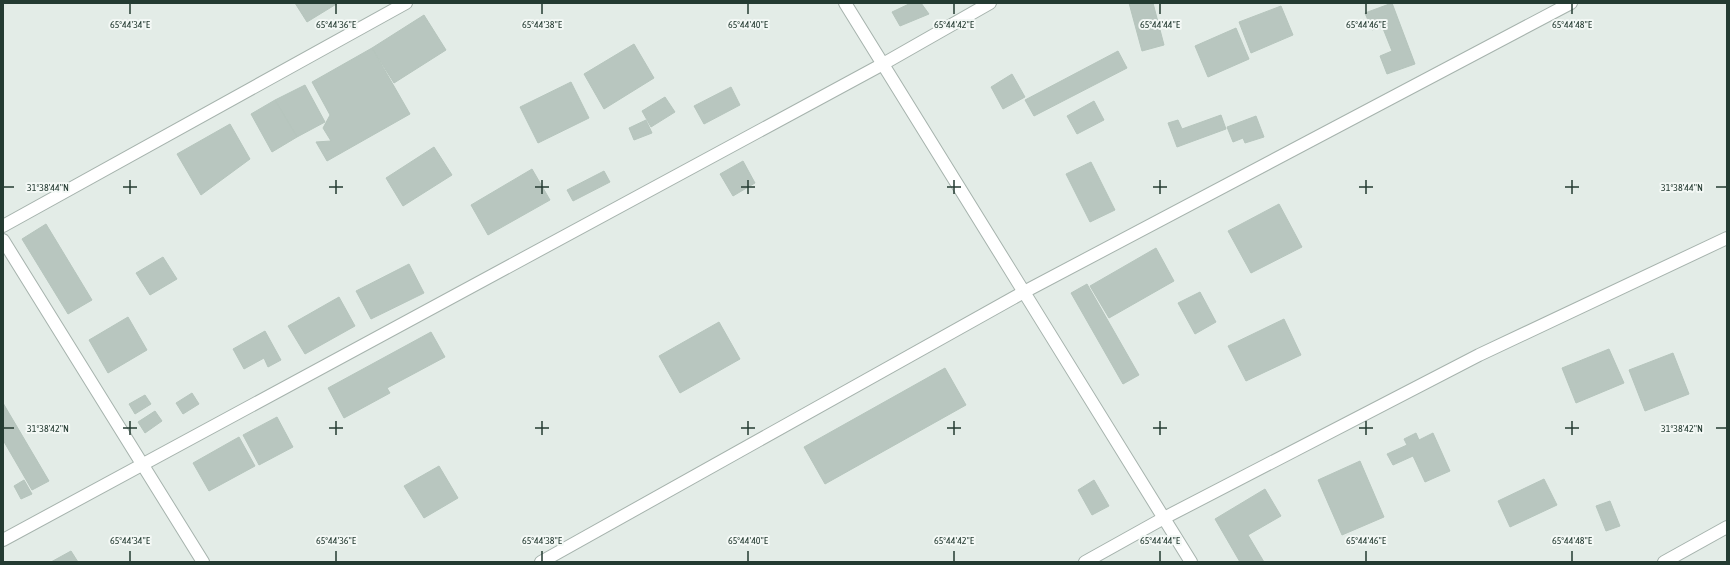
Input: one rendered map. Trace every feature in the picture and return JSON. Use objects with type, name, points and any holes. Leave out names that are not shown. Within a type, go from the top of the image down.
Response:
[{"type":"street","points":[[3,226],[406,3]]},
{"type":"street","points":[[845,3],[1192,562]]},
{"type":"street","points":[[3,540],[883,64],[990,3]]},
{"type":"street","points":[[542,562],[1024,292],[1571,3]]},
{"type":"street","points":[[1085,562],[1164,518],[1479,355],[1727,238]]},
{"type":"street","points":[[3,240],[203,562]]},
{"type":"street","points":[[1664,562],[1727,527]]},
{"type":"building","points":[[295,3],[338,3],[307,22]]},
{"type":"building","points":[[911,3],[921,3],[929,14],[900,26],[892,12]]},
{"type":"building","points":[[1129,3],[1153,3],[1164,45],[1142,51]]},
{"type":"building","points":[[1392,3],[1415,64],[1387,74],[1380,56],[1392,51],[1382,26],[1372,30],[1365,13]]},
{"type":"building","points":[[1281,6],[1293,35],[1251,53],[1239,22]]},
{"type":"building","points":[[424,15],[446,50],[394,83],[372,48]]},
{"type":"building","points":[[1236,28],[1249,59],[1208,77],[1195,46]]},
{"type":"building","points":[[634,44],[654,78],[604,109],[584,74]]},
{"type":"building","points":[[372,48],[410,114],[327,161],[316,142],[331,141],[323,128],[330,115],[312,82]]},
{"type":"building","points":[[1118,51],[1127,68],[1034,116],[1025,100]]},
{"type":"building","points":[[1012,74],[1025,97],[1003,109],[991,87]]},
{"type":"building","points":[[571,82],[589,118],[538,143],[520,107]]},
{"type":"building","points":[[305,85],[325,122],[297,137],[275,100]]},
{"type":"building","points":[[731,87],[740,105],[704,124],[694,106]]},
{"type":"building","points":[[665,97],[675,112],[651,127],[642,111]]},
{"type":"building","points":[[275,100],[297,137],[272,152],[251,114]]},
{"type":"building","points":[[1094,101],[1104,120],[1077,134],[1067,116]]},
{"type":"building","points":[[1221,115],[1226,129],[1177,147],[1168,123],[1178,120],[1182,129]]},
{"type":"building","points":[[1256,116],[1264,137],[1245,143],[1243,138],[1233,142],[1227,127]]},
{"type":"building","points":[[646,120],[652,133],[634,140],[629,128]]},
{"type":"building","points":[[230,124],[250,159],[201,195],[177,154]]},
{"type":"building","points":[[434,147],[452,175],[403,206],[386,178]]},
{"type":"building","points":[[743,161],[755,183],[733,196],[720,174]]},
{"type":"building","points":[[1091,162],[1115,210],[1090,222],[1066,174]]},
{"type":"building","points":[[532,169],[550,200],[488,235],[471,205]]},
{"type":"building","points":[[604,171],[610,182],[573,201],[567,190]]},
{"type":"building","points":[[1279,204],[1302,247],[1251,273],[1228,231]]},
{"type":"building","points":[[46,224],[92,300],[68,314],[22,239]]},
{"type":"building","points":[[1156,248],[1174,281],[1109,318],[1090,286]]},
{"type":"building","points":[[163,257],[177,279],[150,295],[136,273]]},
{"type":"building","points":[[409,264],[424,293],[371,319],[356,291]]},
{"type":"building","points":[[1087,284],[1139,375],[1123,384],[1071,293]]},
{"type":"building","points":[[1200,292],[1216,322],[1195,334],[1178,303]]},
{"type":"building","points":[[339,297],[355,326],[305,354],[288,326]]},
{"type":"building","points":[[128,317],[147,350],[108,373],[89,340]]},
{"type":"building","points":[[1284,319],[1301,355],[1246,381],[1228,346]]},
{"type":"building","points":[[719,322],[740,359],[680,393],[659,356]]},
{"type":"building","points":[[265,331],[281,360],[268,367],[264,358],[244,369],[233,349]]},
{"type":"building","points":[[431,332],[445,357],[387,388],[390,393],[344,418],[328,388]]},
{"type":"building","points":[[1609,349],[1624,383],[1576,403],[1562,368]]},
{"type":"building","points":[[1673,353],[1689,394],[1645,411],[1629,370]]},
{"type":"building","points":[[945,368],[966,405],[825,484],[804,447]]},
{"type":"building","points":[[192,393],[199,404],[183,414],[176,403]]},
{"type":"building","points":[[145,395],[151,404],[135,414],[129,404]]},
{"type":"building","points":[[3,403],[49,481],[32,490],[3,440]]},
{"type":"building","points":[[155,411],[162,421],[145,433],[138,422]]},
{"type":"building","points":[[277,417],[293,447],[259,465],[243,435]]},
{"type":"building","points":[[1416,433],[1419,440],[1433,433],[1450,471],[1425,482],[1413,456],[1393,465],[1387,454],[1407,445],[1404,439]]},
{"type":"building","points":[[239,437],[255,466],[209,491],[193,463]]},
{"type":"building","points":[[1360,461],[1384,517],[1342,535],[1318,480]]},
{"type":"building","points":[[439,466],[458,498],[424,518],[404,486]]},
{"type":"building","points":[[1544,479],[1557,505],[1510,527],[1498,501]]},
{"type":"building","points":[[24,480],[32,494],[21,499],[14,486]]},
{"type":"building","points":[[1094,480],[1109,506],[1092,515],[1078,490]]},
{"type":"building","points":[[1265,489],[1281,516],[1248,535],[1264,562],[1240,562],[1215,519]]},
{"type":"building","points":[[1610,501],[1620,526],[1606,531],[1596,506]]},
{"type":"building","points":[[71,551],[78,562],[51,562]]}]
